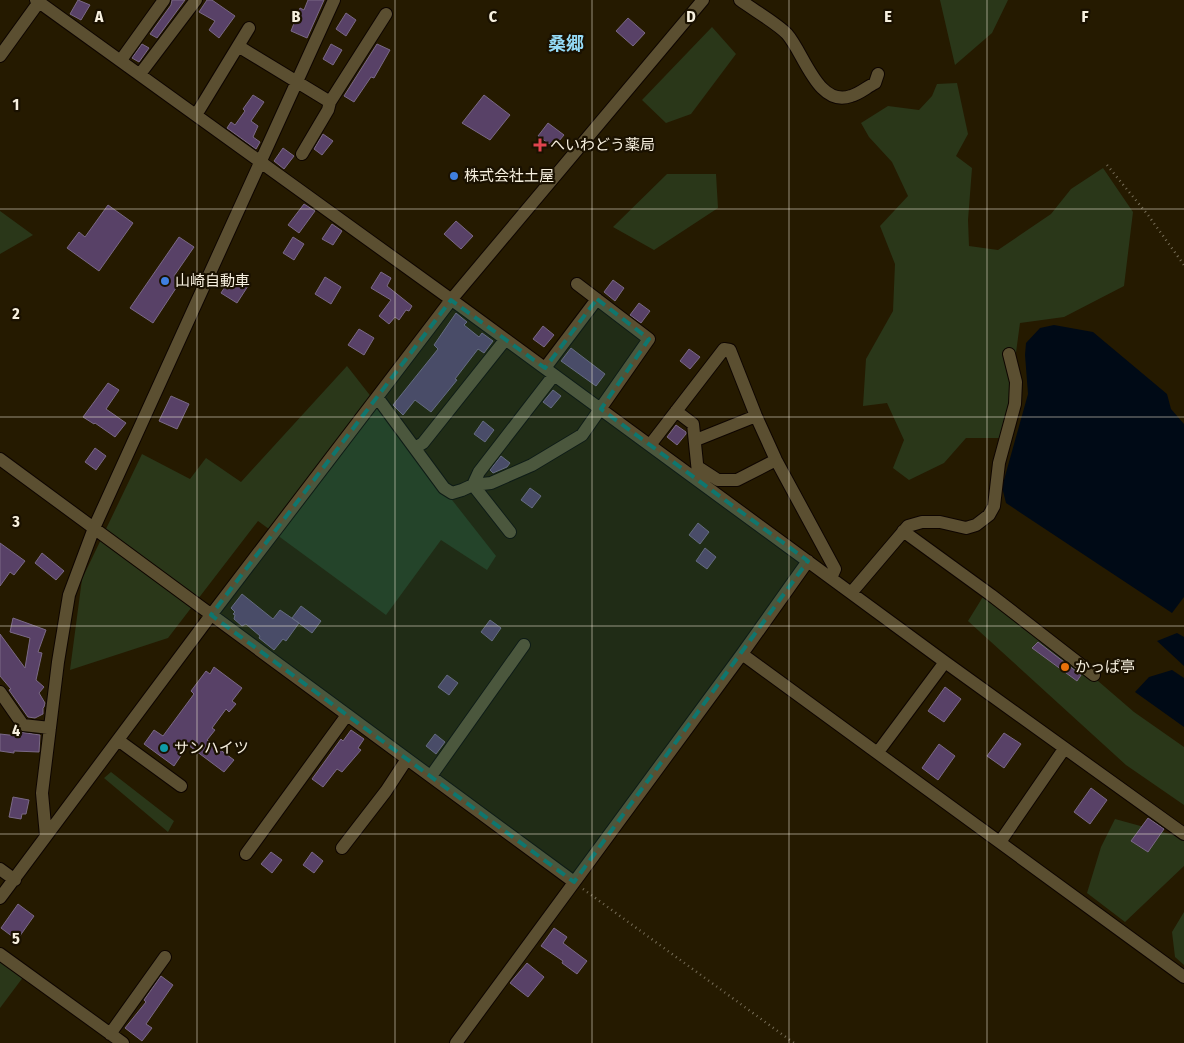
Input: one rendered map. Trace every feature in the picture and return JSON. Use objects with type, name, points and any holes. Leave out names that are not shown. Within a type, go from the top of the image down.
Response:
[{"type":"street","points":[[121,60],[164,0]]},
{"type":"street","points":[[140,74],[196,0]]},
{"type":"street","points":[[46,836],[42,793],[69,595],[94,528],[334,0]]},
{"type":"street","points":[[0,898],[211,615],[451,300],[703,0]]},
{"type":"street","points":[[740,0],[787,33],[826,93],[839,98],[851,96],[875,83],[878,74]]},
{"type":"street","points":[[0,56],[38,1],[1184,834]]},
{"type":"street","points":[[302,154],[328,110],[330,102],[386,14]]},
{"type":"street","points":[[196,115],[249,28]]},
{"type":"street","points":[[238,46],[330,102]]},
{"type":"street","points":[[377,397],[444,488],[452,493],[473,485],[491,484],[532,465],[582,435],[650,339],[577,284]]},
{"type":"street","points":[[473,485],[479,472],[597,299]]},
{"type":"street","points":[[415,448],[424,442],[506,340]]},
{"type":"street","points":[[650,445],[724,349],[730,350],[776,460],[835,569],[831,578]]},
{"type":"street","points":[[851,593],[908,526],[922,522],[940,522],[966,528],[976,525],[989,515],[994,506],[999,463],[1015,404],[1016,382],[1009,354]]},
{"type":"street","points":[[676,411],[694,424],[699,481]]},
{"type":"street","points":[[696,440],[756,416]]},
{"type":"street","points":[[0,459],[574,882]]},
{"type":"street","points":[[698,467],[718,480],[737,480],[776,460]]},
{"type":"street","points":[[473,485],[510,532]]},
{"type":"street","points":[[903,531],[992,595],[1094,675]]},
{"type":"street","points":[[456,1043],[742,654],[808,561]]},
{"type":"street","points":[[431,776],[524,644]]},
{"type":"street","points":[[742,654],[1184,977]]},
{"type":"street","points":[[878,752],[945,662]]},
{"type":"street","points":[[0,692],[22,725],[50,728]]},
{"type":"street","points":[[246,854],[347,715]]},
{"type":"street","points":[[118,740],[181,786]]},
{"type":"street","points":[[1000,842],[1064,748]]},
{"type":"street","points":[[342,848],[386,791],[407,759]]},
{"type":"street","points":[[0,869],[15,880]]},
{"type":"street","points":[[0,954],[123,1043]]},
{"type":"street","points":[[110,1034],[165,958]]},
{"type":"path","points":[[1107,164],[1148,214],[1184,266]]},
{"type":"path","points":[[574,882],[794,1043]]},
{"type":"highlighted area","points":[[597,299],[649,339],[601,409],[808,561],[574,882],[211,615],[451,300],[545,368]]},
{"type":"green space","points":[[940,0],[1008,0],[992,33],[955,65]]},
{"type":"green space","points":[[712,27],[736,54],[691,114],[666,123],[642,100]]},
{"type":"green space","points":[[957,83],[968,134],[956,156],[972,168],[968,220],[969,246],[998,250],[1051,214],[1071,189],[1103,168],[1133,212],[1124,286],[1064,317],[1020,323],[1010,397],[1000,438],[966,438],[944,463],[909,480],[893,468],[904,440],[887,403],[863,406],[866,359],[893,311],[895,264],[880,226],[908,196],[892,162],[869,137],[861,123],[888,106],[919,110],[932,96],[937,84]]},
{"type":"green space","points":[[667,174],[716,174],[718,208],[654,250],[613,227]]},
{"type":"green space","points":[[0,211],[33,235],[0,254]]},
{"type":"green space","points":[[347,366],[496,556],[487,570],[441,540],[386,615],[258,521],[168,638],[70,670],[82,579],[142,454],[190,479],[206,458],[241,482]]},
{"type":"green space","points":[[989,587],[1134,712],[1184,747],[1184,805],[1126,765],[968,621]]},
{"type":"green space","points":[[111,772],[174,821],[168,832],[104,778]]},
{"type":"green space","points":[[1115,819],[1177,836],[1184,841],[1184,866],[1125,922],[1087,893],[1101,847]]},
{"type":"green space","points":[[1184,912],[1184,965],[1175,957],[1172,932]]},
{"type":"green space","points":[[0,961],[24,976],[0,1008]]},
{"type":"shaded area","points":[[1054,325],[1093,332],[1167,394],[1171,409],[1184,424],[1184,597],[1172,613],[1006,503],[1002,487],[1028,394],[1026,343],[1040,328]]},
{"type":"shaded area","points":[[1177,633],[1184,637],[1184,666],[1157,641]]},
{"type":"shaded area","points":[[1172,670],[1184,678],[1184,727],[1135,692],[1149,677]]},
{"type":"building","points":[[78,0],[90,5],[81,20],[70,14]]},
{"type":"building","points":[[172,0],[185,0],[157,38],[150,34],[171,5]]},
{"type":"building","points":[[207,0],[212,0],[235,16],[219,38],[209,30],[215,21],[199,12]]},
{"type":"building","points":[[308,0],[324,0],[307,38],[291,31],[300,8],[304,10]]},
{"type":"building","points":[[346,13],[356,20],[346,36],[336,29]]},
{"type":"building","points":[[628,18],[645,33],[633,46],[616,31]]},
{"type":"building","points":[[142,44],[149,48],[139,62],[132,58]]},
{"type":"building","points":[[331,44],[342,50],[333,65],[323,59]]},
{"type":"building","points":[[377,44],[390,50],[374,78],[371,77],[354,102],[344,96]]},
{"type":"building","points":[[253,95],[264,102],[251,121],[258,126],[253,137],[260,142],[256,149],[227,128],[231,122],[235,125]]},
{"type":"building","points":[[484,95],[510,115],[490,140],[462,123]]},
{"type":"building","points":[[548,123],[564,135],[554,147],[538,136]]},
{"type":"building","points":[[323,134],[333,141],[322,155],[314,149]]},
{"type":"building","points":[[283,148],[294,156],[284,169],[274,161]]},
{"type":"building","points":[[304,204],[315,211],[299,233],[288,225]]},
{"type":"building","points":[[108,205],[133,223],[99,271],[67,248],[79,232],[85,237]]},
{"type":"building","points":[[456,221],[473,236],[461,249],[444,234]]},
{"type":"building","points":[[332,224],[342,231],[333,245],[322,239]]},
{"type":"building","points":[[179,237],[194,247],[174,276],[178,279],[175,283],[178,285],[153,323],[130,308]]},
{"type":"building","points":[[293,237],[304,244],[294,260],[283,253]]},
{"type":"building","points":[[381,272],[391,278],[387,286],[412,306],[409,311],[406,310],[399,320],[395,317],[389,324],[379,316],[391,300],[371,288]]},
{"type":"building","points":[[232,276],[248,286],[237,303],[221,293]]},
{"type":"building","points":[[325,277],[341,287],[331,304],[315,294]]},
{"type":"building","points":[[613,280],[624,288],[615,301],[604,292]]},
{"type":"building","points":[[639,303],[650,311],[641,323],[630,315]]},
{"type":"building","points":[[456,313],[467,322],[464,325],[479,337],[482,333],[493,341],[484,353],[478,349],[455,379],[457,380],[431,412],[415,400],[403,415],[393,405],[438,349],[434,345]]},
{"type":"building","points":[[543,326],[554,335],[544,347],[533,339]]},
{"type":"building","points":[[359,329],[374,338],[364,355],[348,345]]},
{"type":"building","points":[[571,348],[605,374],[596,386],[561,361]]},
{"type":"building","points":[[689,349],[700,357],[690,369],[680,361]]},
{"type":"building","points":[[108,383],[119,390],[106,409],[126,423],[115,437],[83,417]]},
{"type":"building","points":[[553,390],[561,396],[551,408],[543,402]]},
{"type":"building","points":[[171,396],[189,404],[177,429],[159,421]]},
{"type":"building","points":[[483,421],[494,430],[485,442],[474,434]]},
{"type":"building","points":[[676,425],[686,432],[677,445],[667,437]]},
{"type":"building","points":[[95,448],[106,456],[96,470],[85,462]]},
{"type":"building","points":[[501,456],[510,463],[507,467],[493,473],[490,470]]},
{"type":"building","points":[[530,488],[541,496],[532,508],[521,500]]},
{"type":"building","points":[[698,523],[709,532],[700,544],[689,535]]},
{"type":"building","points":[[0,543],[25,561],[14,575],[10,572],[0,586]]},
{"type":"building","points":[[705,548],[716,557],[707,569],[696,561]]},
{"type":"building","points":[[42,553],[64,571],[56,580],[35,563]]},
{"type":"building","points":[[242,594],[273,619],[280,610],[299,623],[286,641],[283,639],[274,650],[246,624],[242,626],[234,619],[235,615],[233,614],[235,612],[231,608]]},
{"type":"building","points":[[301,606],[321,621],[312,633],[292,618]]},
{"type":"building","points":[[13,618],[46,630],[38,652],[42,653],[36,680],[44,687],[39,693],[45,703],[43,714],[35,718],[28,717],[9,690],[11,689],[0,676],[0,634],[25,668],[30,638],[10,632]]},
{"type":"building","points":[[490,620],[501,628],[492,641],[481,632]]},
{"type":"building","points":[[1038,642],[1081,675],[1077,681],[1032,648]]},
{"type":"building","points":[[214,667],[242,688],[232,701],[236,704],[229,712],[226,709],[212,728],[215,730],[207,740],[234,760],[224,772],[188,745],[174,766],[144,744],[154,730],[163,736],[194,694],[191,691],[206,671],[210,674]]},
{"type":"building","points":[[447,675],[458,683],[449,695],[438,687]]},
{"type":"building","points":[[945,687],[961,699],[944,722],[928,711]]},
{"type":"building","points":[[351,730],[364,739],[358,748],[361,750],[342,772],[337,769],[323,787],[312,779],[341,739],[343,741]]},
{"type":"building","points":[[19,732],[40,735],[39,752],[14,751],[14,753],[0,751],[0,734],[18,736]]},
{"type":"building","points":[[1004,733],[1021,744],[1004,768],[987,756]]},
{"type":"building","points":[[435,734],[445,742],[436,754],[426,746]]},
{"type":"building","points":[[939,744],[955,756],[938,780],[922,768]]},
{"type":"building","points":[[1091,788],[1107,800],[1090,824],[1074,812]]},
{"type":"building","points":[[13,797],[29,800],[26,814],[22,814],[21,819],[9,817]]},
{"type":"building","points":[[1148,818],[1164,829],[1148,852],[1131,841]]},
{"type":"building","points":[[271,852],[282,860],[272,873],[261,864]]},
{"type":"building","points":[[312,852],[323,861],[314,873],[303,865]]},
{"type":"building","points":[[18,904],[34,916],[17,940],[1,928]]},
{"type":"building","points":[[554,928],[567,937],[563,943],[587,961],[577,974],[562,963],[563,961],[541,946]]},
{"type":"building","points":[[527,963],[544,977],[528,997],[510,983]]},
{"type":"building","points":[[161,976],[173,985],[146,1024],[152,1028],[142,1041],[125,1028],[146,1002],[144,1000]]},
{"type":"place","name":"へいわどう薬局","points":[[540,145]]},
{"type":"place","name":"株式会社土屋","points":[[454,176]]},
{"type":"place","name":"山崎自動車","points":[[165,281]]},
{"type":"place","name":"かっぱ亭","points":[[1065,667]]},
{"type":"place","name":"サンハイツ","points":[[164,748]]},
{"type":"district","name":"桑郷","points":[[566,44]]}]
